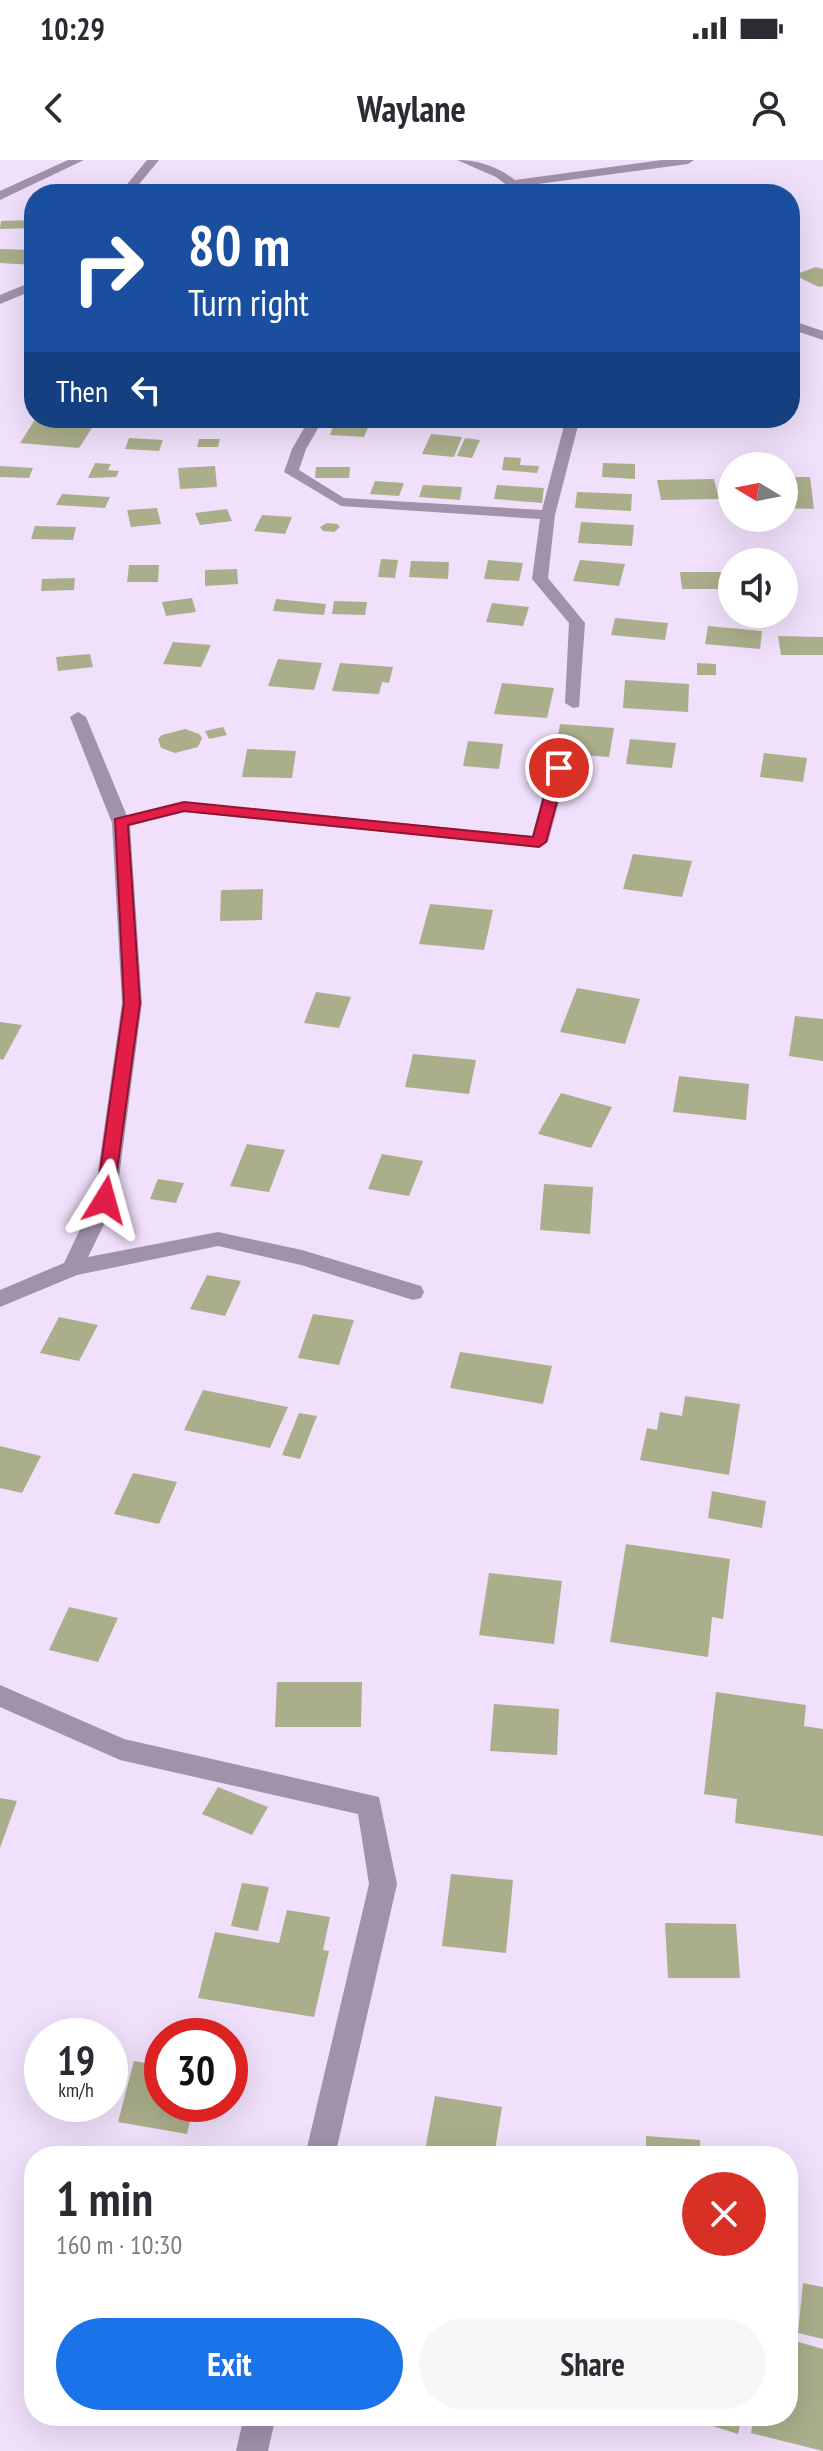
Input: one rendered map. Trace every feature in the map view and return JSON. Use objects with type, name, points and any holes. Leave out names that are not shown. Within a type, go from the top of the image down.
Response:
[{"type":"street","points":[[26,184],[78,160]]},
{"type":"street","points":[[134,184],[153,160]]},
{"type":"street","points":[[463,160],[496,173]]},
{"type":"street","points":[[480,160],[513,184],[688,160]]},
{"type":"street","points":[[0,196],[24,185]]},
{"type":"street","points":[[0,300],[24,289]]},
{"type":"street","points":[[800,328],[823,336]]},
{"type":"street","points":[[311,428],[291,472],[341,502],[548,515]]},
{"type":"street","points":[[570,428],[548,515],[540,579],[577,623],[573,703]]},
{"type":"street","points":[[72,1268],[105,1200],[132,1003],[121,823],[78,717]]},
{"type":"street","points":[[121,823],[184,807],[539,842],[559,768]]},
{"type":"street","points":[[0,1299],[72,1268],[218,1239],[302,1258],[413,1292]]},
{"type":"street","points":[[0,1696],[120,1749],[370,1805],[383,1884],[322,2146]]},
{"type":"street","points":[[252,2451],[258,2426]]},
{"type":"building","points":[[24,220],[24,228],[0,229],[1,221]]},
{"type":"building","points":[[0,249],[24,250],[24,264],[0,263]]},
{"type":"building","points":[[816,267],[823,269],[823,286],[800,278],[800,273]]},
{"type":"building","points":[[30,428],[92,428],[79,448],[20,443]]},
{"type":"building","points":[[332,428],[368,428],[364,437],[330,435]]},
{"type":"building","points":[[431,434],[462,437],[454,457],[422,454]]},
{"type":"building","points":[[129,438],[163,440],[159,451],[125,449]]},
{"type":"building","points":[[465,438],[480,440],[472,458],[457,456]]},
{"type":"building","points":[[199,439],[220,439],[218,447],[197,447]]},
{"type":"building","points":[[504,457],[521,458],[520,465],[539,466],[537,473],[502,470]]},
{"type":"building","points":[[95,463],[111,464],[108,470],[119,471],[116,477],[88,478]]},
{"type":"building","points":[[603,463],[635,464],[635,479],[602,477]]},
{"type":"building","points":[[0,466],[33,468],[29,478],[0,477]]},
{"type":"building","points":[[215,466],[217,487],[180,489],[178,468]]},
{"type":"building","points":[[316,467],[350,467],[349,478],[315,478]]},
{"type":"building","points":[[798,477],[810,477],[814,509],[798,508]]},
{"type":"building","points":[[714,479],[718,499],[661,500],[657,480]]},
{"type":"building","points":[[375,481],[404,483],[399,496],[370,494]]},
{"type":"building","points":[[423,485],[462,487],[460,500],[419,497]]},
{"type":"building","points":[[497,485],[544,488],[542,503],[494,499]]},
{"type":"building","points":[[577,492],[632,494],[631,511],[575,508]]},
{"type":"building","points":[[62,494],[110,497],[105,508],[56,505]]},
{"type":"building","points":[[157,508],[161,524],[131,527],[127,510]]},
{"type":"building","points":[[227,509],[232,521],[200,525],[195,513]]},
{"type":"building","points":[[262,515],[292,517],[285,534],[254,531]]},
{"type":"building","points":[[581,522],[634,525],[632,546],[578,543]]},
{"type":"building","points":[[327,523],[340,527],[334,532],[323,531],[320,527]]},
{"type":"building","points":[[35,526],[76,527],[73,540],[31,539]]},
{"type":"building","points":[[381,559],[398,560],[395,578],[378,577]]},
{"type":"building","points":[[488,560],[523,563],[519,581],[484,579]]},
{"type":"building","points":[[580,560],[625,564],[619,586],[573,581]]},
{"type":"building","points":[[411,561],[449,562],[448,579],[409,577]]},
{"type":"building","points":[[129,565],[159,565],[158,582],[127,582]]},
{"type":"building","points":[[237,569],[238,584],[205,586],[205,570]]},
{"type":"building","points":[[680,572],[718,572],[718,589],[682,589]]},
{"type":"building","points":[[75,578],[74,590],[41,591],[42,579]]},
{"type":"building","points":[[192,598],[196,612],[166,616],[162,602]]},
{"type":"building","points":[[276,599],[326,604],[324,615],[273,611]]},
{"type":"building","points":[[334,601],[367,602],[365,615],[332,614]]},
{"type":"building","points":[[492,603],[529,607],[523,626],[486,622]]},
{"type":"building","points":[[615,618],[668,623],[665,640],[611,635]]},
{"type":"building","points":[[708,626],[762,631],[760,649],[705,644]]},
{"type":"building","points":[[778,636],[823,637],[823,655],[781,655]]},
{"type":"building","points":[[173,642],[211,645],[201,667],[163,664]]},
{"type":"building","points":[[90,654],[93,667],[58,671],[56,657]]},
{"type":"building","points":[[278,659],[322,663],[314,690],[268,686]]},
{"type":"building","points":[[340,663],[393,667],[389,683],[382,682],[379,694],[332,691]]},
{"type":"building","points":[[697,663],[716,664],[716,675],[697,675]]},
{"type":"building","points":[[625,680],[689,684],[688,712],[623,708]]},
{"type":"building","points":[[502,683],[554,688],[547,718],[494,714]]},
{"type":"building","points":[[560,724],[614,728],[609,757],[555,753]]},
{"type":"building","points":[[223,727],[227,735],[209,739],[205,731]]},
{"type":"building","points":[[185,729],[202,738],[198,747],[175,753],[161,748],[158,739],[162,735]]},
{"type":"building","points":[[630,739],[676,743],[672,768],[626,764]]},
{"type":"building","points":[[468,741],[503,744],[499,769],[463,766]]},
{"type":"building","points":[[247,749],[296,751],[292,778],[242,777]]},
{"type":"building","points":[[764,753],[807,758],[803,782],[760,777]]},
{"type":"building","points":[[633,854],[692,861],[682,897],[623,889]]},
{"type":"building","points":[[263,889],[262,920],[220,921],[221,890]]},
{"type":"building","points":[[430,904],[493,910],[484,950],[419,944]]},
{"type":"building","points":[[577,988],[640,999],[625,1044],[560,1032]]},
{"type":"building","points":[[316,992],[351,997],[339,1028],[304,1023]]},
{"type":"building","points":[[795,1016],[823,1019],[823,1061],[789,1056]]},
{"type":"building","points":[[0,1022],[22,1025],[3,1060],[0,1059]]},
{"type":"building","points":[[413,1054],[476,1060],[469,1094],[405,1087]]},
{"type":"building","points":[[679,1076],[749,1084],[746,1120],[673,1112]]},
{"type":"building","points":[[561,1093],[612,1107],[591,1148],[538,1134]]},
{"type":"building","points":[[247,1144],[285,1150],[269,1192],[230,1186]]},
{"type":"building","points":[[382,1154],[423,1161],[409,1196],[368,1189]]},
{"type":"building","points":[[158,1179],[184,1183],[176,1203],[150,1199]]},
{"type":"building","points":[[544,1184],[593,1187],[590,1234],[540,1230]]},
{"type":"building","points":[[207,1275],[241,1281],[225,1316],[190,1309]]},
{"type":"building","points":[[313,1314],[354,1320],[339,1365],[298,1358]]},
{"type":"building","points":[[59,1317],[98,1325],[79,1361],[40,1353]]},
{"type":"building","points":[[460,1352],[552,1366],[543,1404],[450,1388]]},
{"type":"building","points":[[203,1390],[288,1407],[270,1448],[184,1430]]},
{"type":"building","points":[[685,1396],[740,1404],[729,1475],[640,1460],[647,1428],[657,1430],[660,1412],[682,1416]]},
{"type":"building","points":[[299,1413],[317,1416],[300,1459],[282,1455]]},
{"type":"building","points":[[0,1446],[41,1456],[22,1493],[0,1488]]},
{"type":"building","points":[[133,1473],[177,1482],[159,1524],[114,1514]]},
{"type":"building","points":[[712,1491],[766,1501],[762,1528],[708,1518]]},
{"type":"building","points":[[626,1544],[730,1559],[723,1619],[712,1617],[708,1657],[610,1642]]},
{"type":"building","points":[[489,1573],[562,1581],[554,1644],[479,1635]]},
{"type":"building","points":[[69,1607],[118,1618],[98,1662],[49,1650]]},
{"type":"building","points":[[277,1682],[362,1682],[361,1727],[275,1727]]},
{"type":"building","points":[[716,1692],[806,1705],[804,1726],[823,1729],[823,1836],[735,1823],[737,1799],[704,1794]]},
{"type":"building","points":[[494,1704],[559,1709],[557,1755],[490,1751]]},
{"type":"building","points":[[218,1787],[268,1807],[252,1835],[202,1814]]},
{"type":"building","points":[[0,1798],[17,1801],[0,1848]]},
{"type":"building","points":[[451,1874],[513,1880],[506,1953],[442,1946]]},
{"type":"building","points":[[242,1883],[269,1887],[258,1931],[231,1926]]},
{"type":"building","points":[[287,1910],[330,1917],[323,1950],[329,1951],[314,2017],[198,1998],[215,1932],[279,1943]]},
{"type":"building","points":[[665,1923],[736,1924],[740,1978],[668,1978]]},
{"type":"building","points":[[134,2061],[144,2063],[144,2122],[190,2122],[187,2134],[118,2122],[128,2122],[128,2084]]},
{"type":"building","points":[[435,2096],[502,2107],[496,2146],[426,2146]]},
{"type":"building","points":[[646,2136],[700,2140],[700,2146],[646,2146]]},
{"type":"building","points":[[803,2283],[823,2287],[823,2339],[798,2333]]},
{"type":"building","points":[[798,2342],[823,2349],[823,2451],[751,2433],[752,2426],[798,2426]]},
{"type":"building","points":[[713,2426],[740,2426],[738,2434]]},
{"type":"route","points":[[105,1200],[132,1003],[121,823],[184,807],[539,842],[559,768]]}]
